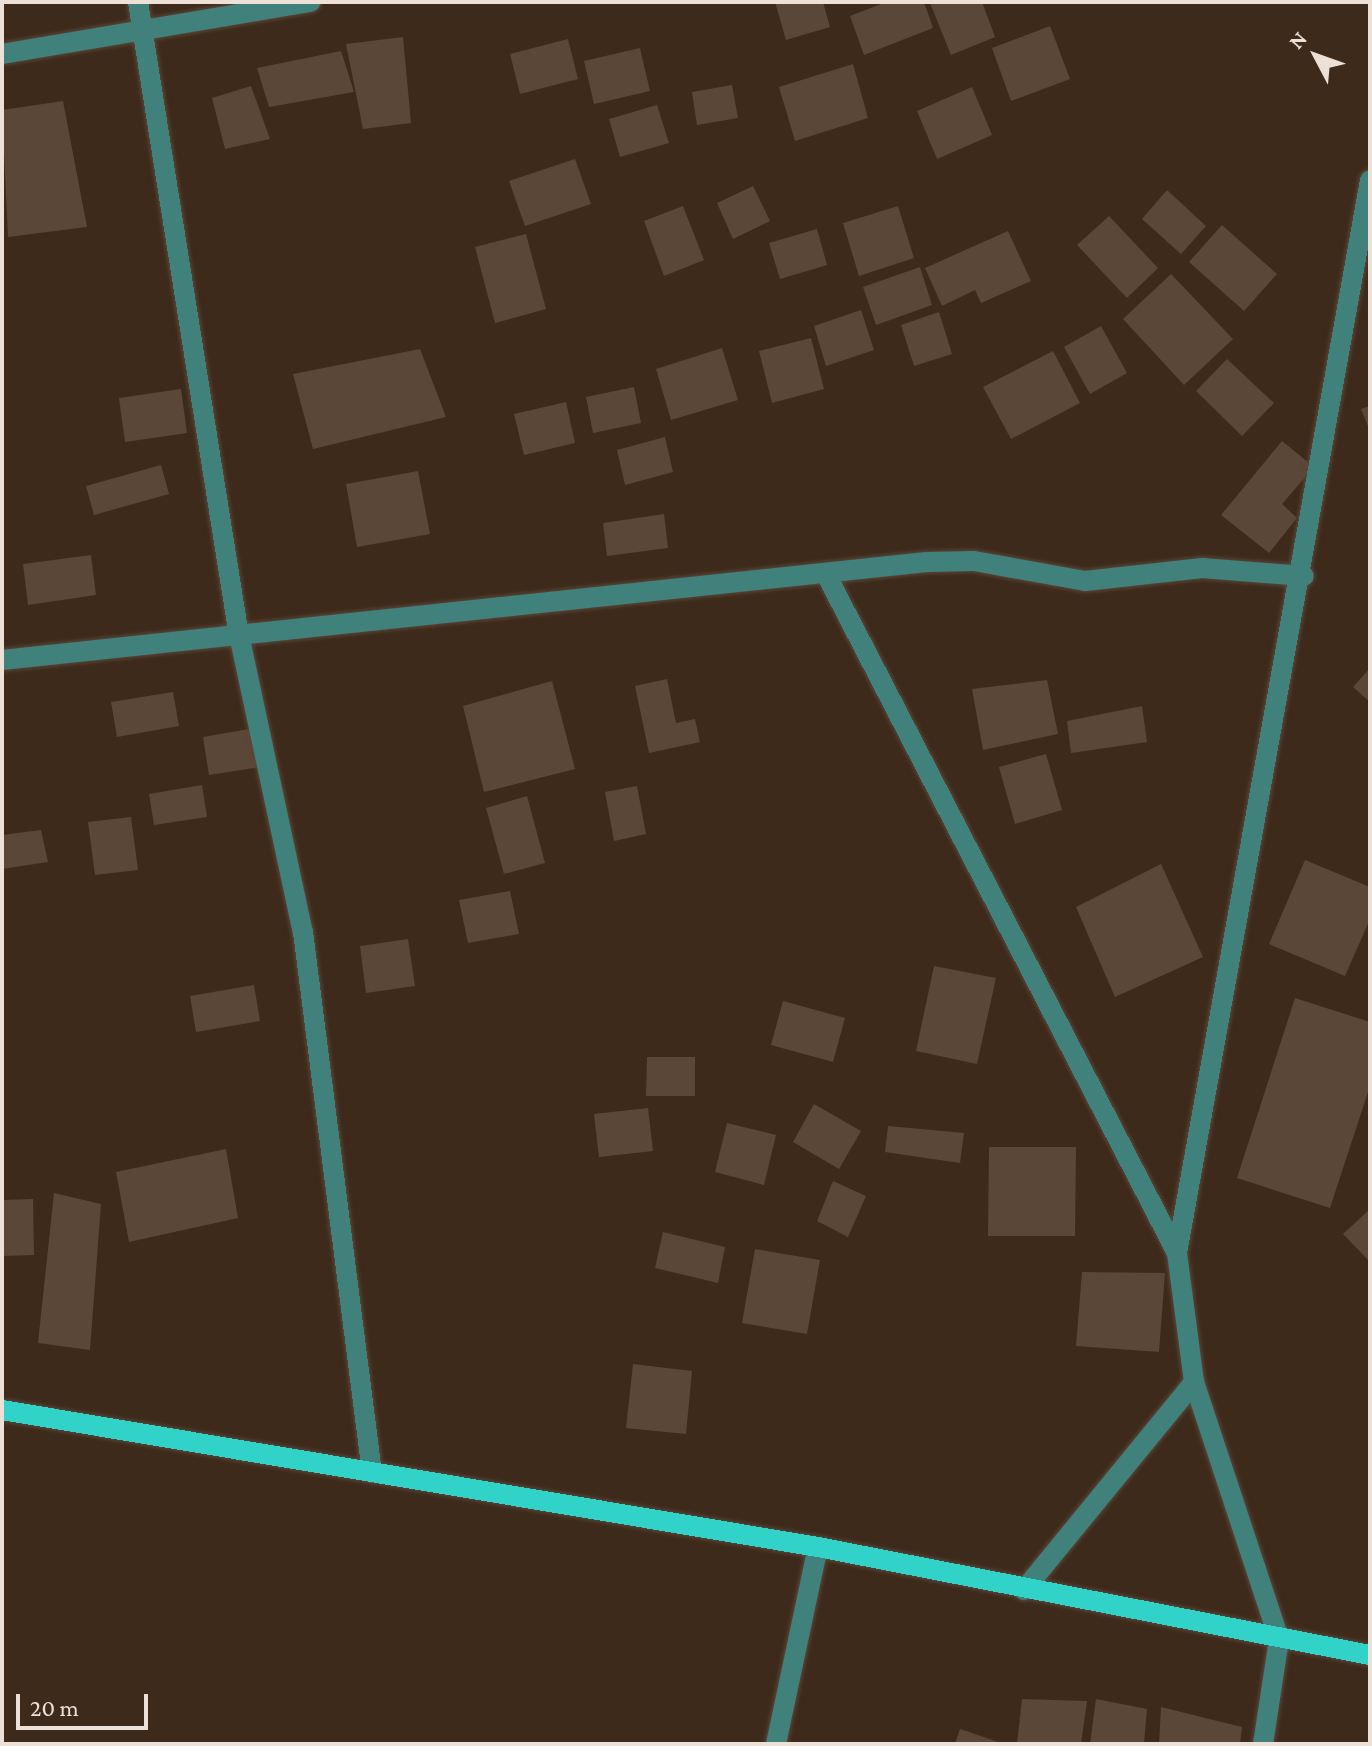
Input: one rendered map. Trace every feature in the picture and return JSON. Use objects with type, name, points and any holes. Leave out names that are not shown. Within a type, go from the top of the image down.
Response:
[{"type":"main road","points":[[2,1410],[818,1547],[1024,1590],[1370,1655]]},
{"type":"street","points":[[138,2],[238,630],[303,932],[372,1473]]},
{"type":"street","points":[[2,54],[311,2]]},
{"type":"street","points":[[1263,1744],[1279,1639],[1194,1382],[1177,1253],[1304,576],[1370,180]]},
{"type":"street","points":[[2,660],[238,630],[828,578],[974,561],[1085,581],[1202,568],[1304,576]]},
{"type":"street","points":[[828,578],[1177,1253]]},
{"type":"street","points":[[1024,1590],[1194,1382]]},
{"type":"street","points":[[776,1744],[818,1547]]},
{"type":"building","points":[[775,2],[823,2],[830,27],[786,40]]},
{"type":"building","points":[[886,2],[924,2],[933,28],[864,55],[850,16]]},
{"type":"building","points":[[982,2],[995,37],[951,55],[930,3]]},
{"type":"building","points":[[1050,26],[1070,79],[1011,101],[992,48]]},
{"type":"building","points":[[403,37],[411,123],[363,129],[346,44]]},
{"type":"building","points":[[568,39],[578,79],[520,94],[510,54]]},
{"type":"building","points":[[640,48],[650,91],[594,104],[584,61]]},
{"type":"building","points":[[341,51],[354,92],[269,107],[257,68]]},
{"type":"building","points":[[853,64],[868,118],[795,141],[779,87]]},
{"type":"building","points":[[732,85],[738,118],[697,125],[692,92]]},
{"type":"building","points":[[251,86],[270,139],[225,149],[212,98]]},
{"type":"building","points":[[972,87],[992,135],[937,159],[917,111]]},
{"type":"building","points":[[63,101],[87,227],[8,237],[2,110]]},
{"type":"building","points":[[657,105],[669,143],[620,157],[609,119]]},
{"type":"building","points":[[575,159],[591,204],[525,226],[509,181]]},
{"type":"building","points":[[753,186],[770,221],[733,239],[717,203]]},
{"type":"building","points":[[1167,190],[1206,226],[1181,254],[1142,219]]},
{"type":"building","points":[[683,206],[704,260],[664,276],[644,221]]},
{"type":"building","points":[[898,206],[914,258],[859,276],[843,223]]},
{"type":"building","points":[[1109,216],[1158,268],[1127,298],[1077,245]]},
{"type":"building","points":[[1222,225],[1277,274],[1244,311],[1189,262]]},
{"type":"building","points":[[817,229],[827,265],[780,279],[769,243]]},
{"type":"building","points":[[1008,231],[1031,281],[981,303],[975,290],[942,306],[925,268]]},
{"type":"building","points":[[526,234],[546,309],[495,323],[475,247]]},
{"type":"building","points":[[920,267],[932,305],[876,325],[863,287]]},
{"type":"building","points":[[1171,274],[1233,339],[1184,385],[1123,319]]},
{"type":"building","points":[[861,310],[874,350],[826,366],[814,326]]},
{"type":"building","points":[[939,312],[952,354],[914,366],[901,325]]},
{"type":"building","points":[[1101,326],[1127,373],[1090,394],[1064,347]]},
{"type":"building","points":[[811,338],[824,389],[772,403],[759,351]]},
{"type":"building","points":[[722,348],[738,400],[671,420],[656,369]]},
{"type":"building","points":[[420,349],[446,417],[313,449],[293,374]]},
{"type":"building","points":[[1053,351],[1080,403],[1011,439],[983,387]]},
{"type":"building","points":[[1227,359],[1274,403],[1242,436],[1196,391]]},
{"type":"building","points":[[634,387],[641,423],[593,433],[586,397]]},
{"type":"building","points":[[181,389],[187,433],[125,442],[119,398]]},
{"type":"building","points":[[566,402],[575,443],[524,455],[514,414]]},
{"type":"building","points":[[1370,406],[1370,431],[1361,409]]},
{"type":"building","points":[[665,437],[673,472],[625,485],[617,450]]},
{"type":"building","points":[[1282,441],[1314,467],[1282,504],[1297,518],[1269,553],[1221,515]]},
{"type":"building","points":[[161,465],[169,494],[94,515],[86,486]]},
{"type":"building","points":[[418,471],[430,534],[357,547],[346,484]]},
{"type":"building","points":[[664,514],[668,548],[607,556],[603,523]]},
{"type":"building","points":[[91,555],[96,595],[28,605],[23,564]]},
{"type":"building","points":[[1370,668],[1370,702],[1353,687]]},
{"type":"building","points":[[667,679],[676,723],[695,719],[700,742],[649,753],[635,686]]},
{"type":"building","points":[[1047,680],[1058,734],[983,750],[972,689]]},
{"type":"building","points":[[552,681],[575,769],[484,792],[463,706]]},
{"type":"building","points":[[173,692],[179,726],[117,737],[111,702]]},
{"type":"building","points":[[1142,706],[1147,742],[1071,753],[1067,721]]},
{"type":"building","points":[[260,727],[267,766],[209,775],[203,737]]},
{"type":"building","points":[[1046,754],[1062,810],[1015,824],[999,767]]},
{"type":"building","points":[[202,785],[207,817],[154,825],[149,794]]},
{"type":"building","points":[[637,786],[646,834],[614,841],[605,792]]},
{"type":"building","points":[[527,796],[545,863],[504,874],[486,808]]},
{"type":"building","points":[[131,817],[138,870],[95,875],[88,822]]},
{"type":"building","points":[[41,830],[48,862],[2,869],[2,835]]},
{"type":"building","points":[[1305,860],[1370,887],[1370,919],[1345,976],[1269,944]]},
{"type":"building","points":[[1161,864],[1203,957],[1115,997],[1076,907]]},
{"type":"building","points":[[510,891],[519,934],[468,943],[459,900]]},
{"type":"building","points":[[408,939],[415,986],[366,993],[360,946]]},
{"type":"building","points":[[934,966],[996,978],[977,1064],[916,1051]]},
{"type":"building","points":[[254,985],[260,1021],[196,1032],[190,996]]},
{"type":"building","points":[[1295,998],[1370,1022],[1370,1086],[1330,1208],[1237,1178]]},
{"type":"building","points":[[783,1001],[845,1018],[833,1062],[771,1045]]},
{"type":"building","points":[[647,1057],[695,1057],[695,1096],[646,1096]]},
{"type":"building","points":[[814,1104],[861,1131],[839,1169],[793,1142]]},
{"type":"building","points":[[648,1108],[653,1151],[599,1157],[594,1114]]},
{"type":"building","points":[[727,1123],[776,1135],[764,1185],[715,1172]]},
{"type":"building","points":[[888,1126],[964,1133],[960,1163],[885,1152]]},
{"type":"building","points":[[989,1147],[1076,1147],[1075,1236],[988,1236]]},
{"type":"building","points":[[226,1149],[238,1218],[129,1242],[116,1172]]},
{"type":"building","points":[[833,1181],[866,1196],[848,1237],[817,1221]]},
{"type":"building","points":[[54,1193],[101,1204],[90,1350],[38,1343]]},
{"type":"building","points":[[33,1199],[34,1255],[2,1256],[2,1200]]},
{"type":"building","points":[[1370,1209],[1370,1262],[1343,1234]]},
{"type":"building","points":[[663,1232],[725,1247],[718,1283],[655,1268]]},
{"type":"building","points":[[755,1249],[820,1260],[807,1334],[742,1323]]},
{"type":"building","points":[[1082,1272],[1165,1273],[1159,1352],[1076,1346]]},
{"type":"building","points":[[633,1364],[692,1371],[686,1434],[626,1428]]},
{"type":"building","points":[[1022,1699],[1087,1701],[1081,1744],[1017,1744]]},
{"type":"building","points":[[1096,1699],[1147,1709],[1144,1744],[1090,1744]]},
{"type":"building","points":[[1161,1707],[1242,1727],[1240,1744],[1159,1744]]},
{"type":"building","points":[[960,1729],[1004,1744],[955,1744]]}]
